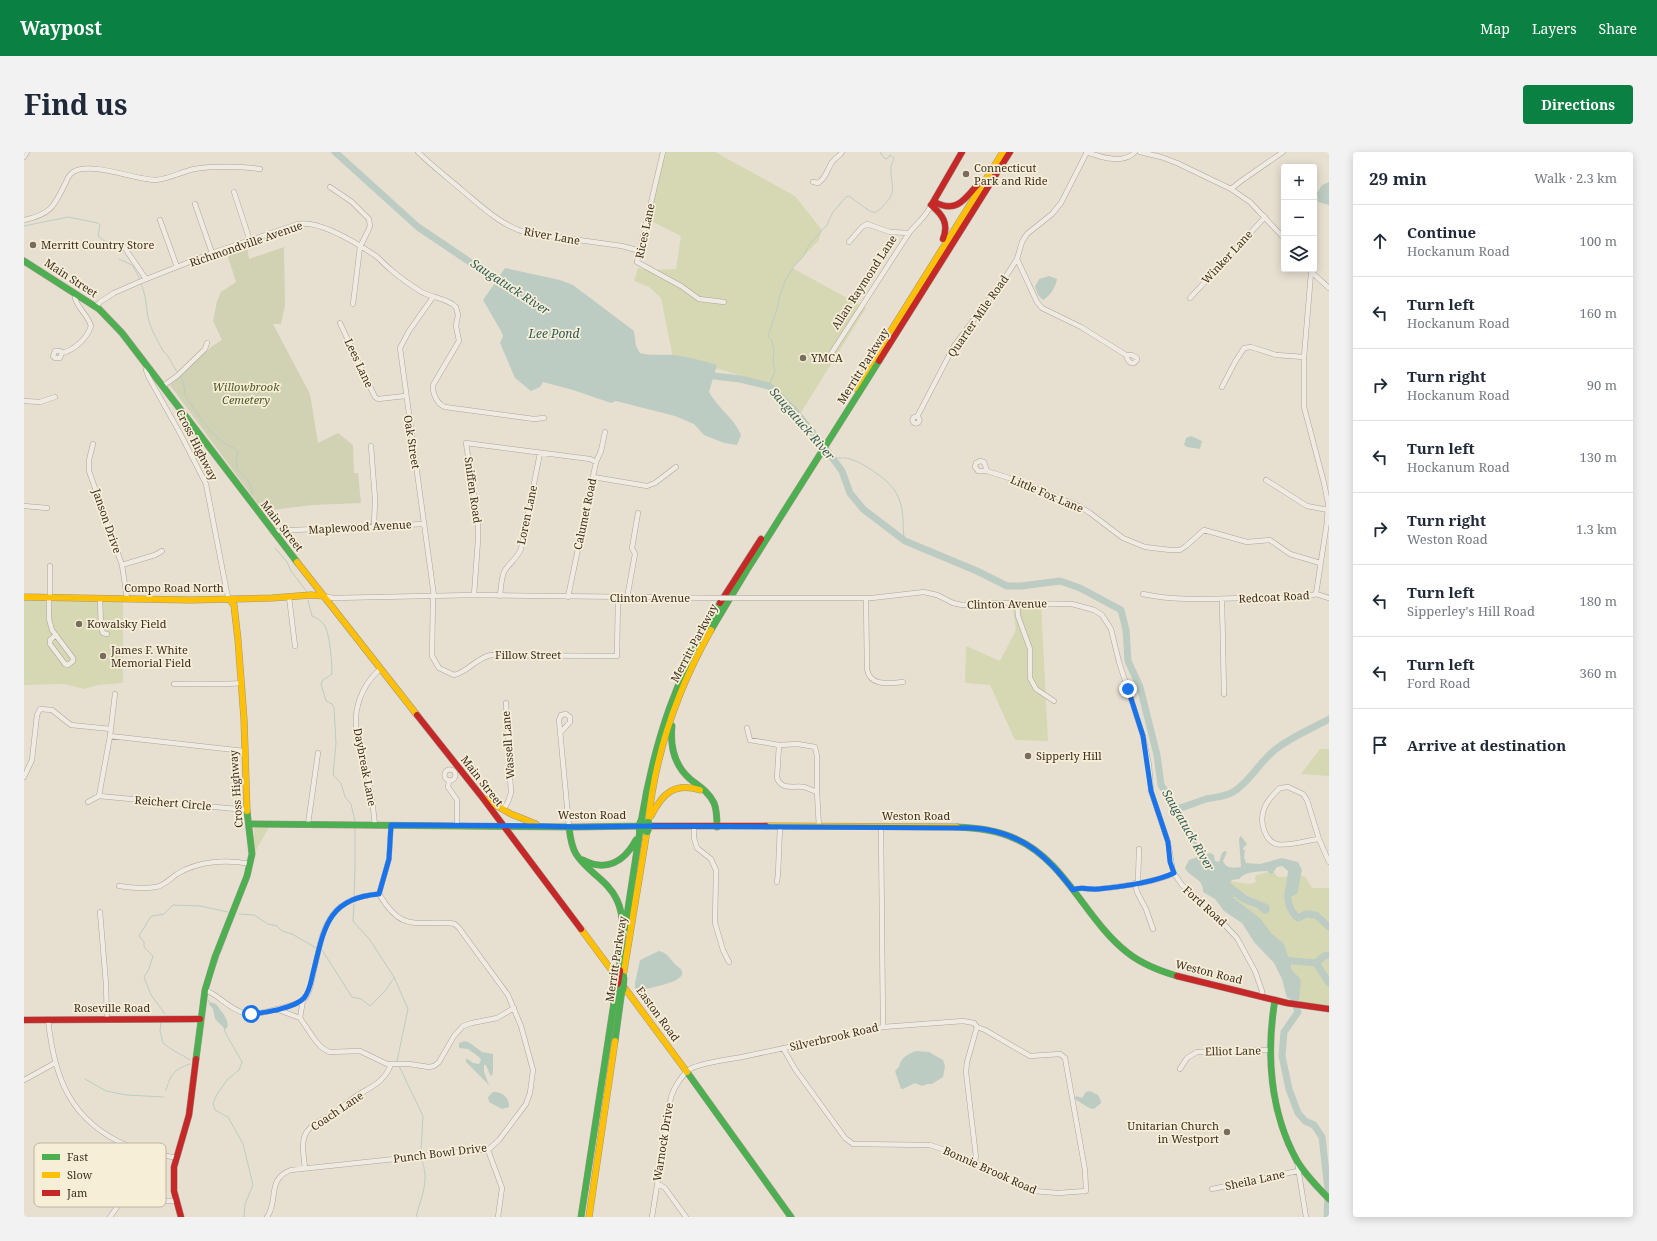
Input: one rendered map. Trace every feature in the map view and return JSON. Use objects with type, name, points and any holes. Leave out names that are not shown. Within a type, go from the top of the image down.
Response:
[{"type":"main road","name":"Allan Raymond Lane","points":[[932,204],[962,152]]},
{"type":"main road","points":[[932,204],[945,208],[952,208],[958,204],[1005,152]]},
{"type":"main road","name":"Merritt Parkway","points":[[834,428],[908,302],[1005,152]]},
{"type":"main road","name":"Merritt Parkway","points":[[581,1217],[644,826],[650,769],[660,729],[674,692],[690,657],[710,621],[834,428],[1005,152]]},
{"type":"main road","points":[[908,302],[938,249],[947,228],[943,215],[932,204]]},
{"type":"main road","name":"Main Street","points":[[24,261],[96,307],[117,327],[272,531],[504,826]]},
{"type":"main road","name":"Merritt Parkway","points":[[644,826],[662,747],[671,717],[688,675],[716,623],[811,463]]},
{"type":"main road","name":"Compo Road North","points":[[24,597],[229,599],[311,595],[324,596]]},
{"type":"main road","name":"Cross Highway","points":[[181,1217],[176,1201],[174,1176],[176,1158],[184,1136],[189,1115],[204,990],[211,966],[244,886],[250,864],[252,848],[247,810],[244,719],[234,606],[229,599]]},
{"type":"main road","points":[[688,675],[673,722],[671,742],[674,756],[679,766],[688,777],[710,796],[716,807],[717,827]]},
{"type":"main road","points":[[574,852],[592,865],[609,865],[619,861],[627,855],[658,802],[672,790],[686,786],[705,792]]},
{"type":"main road","name":"Weston Road","points":[[482,797],[503,810],[539,826]]},
{"type":"main road","name":"Weston Road","points":[[249,824],[569,827],[968,827],[987,829],[1022,841],[1041,854],[1056,868],[1108,935],[1140,961],[1175,976],[1274,1000],[1329,1009]]},
{"type":"main road","name":"Easton Road","points":[[504,826],[687,1072],[792,1217]]},
{"type":"main road","points":[[569,827],[570,841],[574,852],[581,862],[607,886],[617,901],[622,921],[620,980]]},
{"type":"main road","name":"Merritt Parkway","points":[[589,1217],[620,980]]},
{"type":"main road","points":[[1274,1000],[1270,1050],[1272,1076],[1277,1105],[1296,1160],[1327,1197]]},
{"type":"main road","name":"Roseville Road","points":[[24,1020],[107,1018],[200,1019]]},
{"type":"street","points":[[24,157],[27,152]]},
{"type":"street","name":"River Lane","points":[[418,152],[481,206],[503,222],[519,230],[528,233],[622,246],[640,251]]},
{"type":"street","name":"Rices Lane","points":[[663,152],[637,262],[700,298],[724,302]]},
{"type":"street","points":[[814,182],[818,183],[824,178],[832,163],[842,152]]},
{"type":"street","points":[[1087,152],[1097,156],[1115,159],[1129,157],[1135,152]]},
{"type":"street","name":"Quarter Mile Road","points":[[917,417],[954,346],[1003,281],[1017,259],[1020,246],[1027,234],[1052,214],[1061,203],[1087,152]]},
{"type":"street","points":[[1140,152],[1177,163],[1231,189],[1250,202],[1282,236]]},
{"type":"street","points":[[1231,189],[1283,152]]},
{"type":"street","points":[[24,220],[38,217],[48,212],[53,206],[68,177],[77,170],[87,169],[115,172],[155,180],[192,169],[260,168]]},
{"type":"street","points":[[330,187],[352,202],[369,219],[370,226],[360,246],[353,304]]},
{"type":"street","points":[[234,192],[250,241]]},
{"type":"street","points":[[195,204],[212,253]]},
{"type":"street","name":"Allan Raymond Lane","points":[[827,360],[909,233],[921,218],[925,216],[932,204]]},
{"type":"street","name":"Winker Lane","points":[[1190,298],[1265,217]]},
{"type":"street","points":[[160,220],[178,267]]},
{"type":"street","name":"Richmondville Avenue","points":[[96,307],[100,302],[114,293],[142,280],[212,253],[298,224],[308,223],[320,226],[360,246],[377,257],[407,283],[433,297],[451,303],[458,310],[456,326],[459,341],[432,385],[440,405],[445,408],[534,419],[544,418]]},
{"type":"street","points":[[849,242],[862,227],[867,224],[890,232],[909,233]]},
{"type":"street","points":[[122,244],[142,280]]},
{"type":"street","points":[[1017,259],[1037,302],[1042,308],[1081,327],[1126,354]]},
{"type":"street","name":"Redcoat Road","points":[[1143,594],[1167,598],[1222,599],[1301,597],[1316,594],[1328,510],[1324,483],[1304,407],[1304,357],[1310,272]]},
{"type":"street","points":[[1311,272],[1329,288]]},
{"type":"street","points":[[62,353],[68,352],[85,337],[90,326],[87,316],[76,302],[75,298],[77,295]]},
{"type":"street","name":"Oak Street","points":[[433,297],[409,331],[400,348],[405,396],[433,596]]},
{"type":"street","name":"Lees Lane","points":[[340,323],[375,397],[378,399],[405,396]]},
{"type":"street","points":[[163,386],[178,376],[205,349],[207,343]]},
{"type":"street","points":[[1222,387],[1239,354],[1244,348],[1251,347],[1276,355],[1304,357]]},
{"type":"street","name":"Cross Highway","points":[[148,366],[146,370],[148,376],[206,484],[229,599]]},
{"type":"street","points":[[24,401],[40,402],[55,397]]},
{"type":"street","name":"Calumet Road","points":[[568,597],[596,462],[605,432]]},
{"type":"street","name":"Sniffen Road","points":[[474,595],[478,522],[466,443],[590,459],[596,462]]},
{"type":"street","name":"Janson Drive","points":[[93,444],[89,460],[89,471],[122,566],[127,598]]},
{"type":"street","points":[[371,446],[375,499],[374,526]]},
{"type":"street","name":"Loren Lane","points":[[500,596],[502,578],[520,549],[540,453]]},
{"type":"street","points":[[593,477],[647,486],[655,483],[676,467]]},
{"type":"street","name":"Little Fox Lane","points":[[987,471],[1009,478],[1085,509],[1123,538],[1142,546],[1180,550],[1204,530],[1247,542],[1270,540],[1290,554],[1320,563]]},
{"type":"street","points":[[1266,480],[1307,506],[1328,510]]},
{"type":"street","points":[[24,506],[47,508]]},
{"type":"street","points":[[627,598],[635,554],[632,548],[638,513]]},
{"type":"street","name":"Maplewood Avenue","points":[[272,531],[424,524]]},
{"type":"street","points":[[122,566],[155,556],[162,551]]},
{"type":"street","points":[[50,566],[48,619],[52,630],[56,635],[73,658],[73,661],[68,665],[65,664],[50,644],[50,640],[56,635]]},
{"type":"street","name":"Clinton Avenue","points":[[324,596],[333,598],[474,595],[618,598],[866,598],[922,592],[937,595],[953,603],[962,605],[1017,603],[1072,604],[1094,610]]},
{"type":"street","points":[[1316,594],[1329,598]]},
{"type":"street","name":"Fillow Street","points":[[433,596],[432,656],[439,668],[454,675],[463,672],[483,657],[490,655],[617,656],[618,598]]},
{"type":"street","points":[[289,597],[295,646]]},
{"type":"street","points":[[100,598],[101,628],[103,633],[107,634]]},
{"type":"street","points":[[866,598],[868,675],[872,680],[878,682],[903,682]]},
{"type":"street","points":[[1222,599],[1224,694]]},
{"type":"street","points":[[1017,603],[1018,616],[1030,649],[1030,678],[1036,689],[1054,701]]},
{"type":"street","name":"Ford Road","points":[[1094,610],[1107,620],[1113,633],[1119,662],[1143,736],[1151,791],[1168,842],[1170,862],[1174,873],[1184,888],[1207,906],[1237,938],[1255,971],[1262,991],[1261,996]]},
{"type":"street","name":"Daybreak Lane","points":[[375,825],[365,765],[357,737],[356,719],[358,701],[365,687],[380,669]]},
{"type":"street","points":[[174,684],[195,683],[216,685],[241,683]]},
{"type":"street","points":[[88,802],[99,796],[110,736],[115,694]]},
{"type":"street","name":"Wassell Lane","points":[[503,810],[511,793],[506,703]]},
{"type":"street","points":[[24,777],[32,760],[37,715],[40,709],[52,710],[71,725],[111,729]]},
{"type":"street","points":[[747,728],[750,740],[779,745],[798,744],[815,747],[817,756],[819,827]]},
{"type":"street","points":[[561,732],[569,827]]},
{"type":"street","points":[[110,736],[244,751]]},
{"type":"street","points":[[779,745],[777,772],[778,782],[784,786],[804,787],[817,792]]},
{"type":"street","points":[[308,824],[318,753]]},
{"type":"street","points":[[449,781],[448,787],[457,800],[457,826]]},
{"type":"street","points":[[1319,839],[1275,844],[1267,837],[1261,819],[1262,812],[1268,800],[1280,788],[1288,787],[1303,794],[1307,800],[1319,839],[1329,862]]},
{"type":"street","name":"Reichert Circle","points":[[99,796],[247,810]]},
{"type":"street","points":[[300,1018],[303,1000],[310,987],[325,928],[332,914],[344,904],[379,894],[389,859],[391,825]]},
{"type":"street","points":[[694,826],[694,838],[697,848],[711,859],[716,870],[716,924],[729,962]]},
{"type":"street","points":[[777,882],[780,827]]},
{"type":"street","name":"Silverbrook Road","points":[[687,1072],[693,1068],[883,1027],[881,828]]},
{"type":"street","points":[[1138,849],[1136,892],[1146,909],[1152,929]]},
{"type":"street","points":[[119,886],[139,888],[156,887],[187,869],[218,862],[231,861],[250,864]]},
{"type":"street","points":[[1073,890],[1078,888],[1095,889],[1160,879],[1174,873]]},
{"type":"street","name":"Punch Bowl Drive","points":[[269,1216],[275,1186],[279,1177],[288,1171],[359,1162],[488,1150],[500,1140],[524,1107],[530,1093],[532,1083],[531,1061],[514,1008],[503,987],[456,926],[448,922],[418,924],[406,922],[393,912],[379,894]]},
{"type":"street","points":[[100,912],[106,984],[107,1018]]},
{"type":"street","points":[[204,990],[213,993],[233,1008],[244,1012],[256,1013],[276,1010],[303,1000]]},
{"type":"street","points":[[276,1010],[300,1018],[315,1040],[327,1051],[336,1053],[361,1051],[384,1063],[392,1065],[411,1064],[426,1067],[433,1066],[439,1062],[454,1036],[462,1028],[474,1022],[497,1018],[514,1008]]},
{"type":"street","points":[[48,1019],[51,1046],[55,1063],[62,1084],[70,1098],[80,1112],[100,1131],[124,1143]]},
{"type":"street","name":"Bonnie Brook Road","points":[[783,1048],[795,1069],[850,1143],[859,1145],[930,1145],[974,1162],[1038,1192],[1079,1193],[1087,1190],[1065,1058],[1060,1054],[1030,1056],[986,1030],[978,1027],[974,1023],[963,1021],[883,1027]]},
{"type":"street","points":[[974,1162],[976,1157],[966,1072],[967,1062],[978,1027]]},
{"type":"street","name":"Elliot Lane","points":[[1180,1069],[1183,1062],[1190,1056],[1201,1051],[1270,1050]]},
{"type":"street","points":[[24,1080],[55,1063]]},
{"type":"street","name":"Coach Lane","points":[[305,1168],[303,1146],[309,1129],[315,1123],[336,1112],[351,1100],[377,1085],[392,1065]]},
{"type":"street","name":"Warnock Drive","points":[[652,1217],[671,1097],[676,1086],[687,1072]]},
{"type":"street","points":[[488,1150],[502,1188],[498,1217]]},
{"type":"street","points":[[166,1155],[176,1158]]},
{"type":"street","points":[[1296,1160],[1306,1217]]},
{"type":"street","name":"Sheila Lane","points":[[1212,1189],[1298,1171]]},
{"type":"street","points":[[657,1183],[665,1188],[686,1217]]},
{"type":"street","points":[[166,1201],[176,1201]]},
{"type":"street","points":[[110,1217],[117,1207]]},
{"type":"green space","points":[[666,152],[715,152],[795,196],[822,230],[818,242],[792,268],[866,308],[800,414],[773,392],[751,380],[717,369],[692,367],[673,358],[661,298],[649,287],[634,281],[638,268],[648,270],[676,269],[681,236],[649,220],[657,183]]},
{"type":"green space","name":"Willowbrook Cemetery","points":[[247,246],[249,259],[284,247],[285,305],[281,324],[273,324],[310,394],[318,443],[338,433],[353,445],[354,473],[358,473],[361,503],[313,505],[263,511],[170,385],[211,347],[222,340],[213,321],[217,301],[221,292],[236,282],[227,254]]},
{"type":"green space","points":[[24,598],[123,601],[123,683],[98,685],[84,689],[64,684],[24,685]]},
{"type":"green space","points":[[1012,602],[1041,602],[1048,741],[1015,740],[990,685],[965,683],[966,646],[1000,661],[1016,630]]},
{"type":"green space","points":[[1320,749],[1329,749],[1329,776],[1301,774]]},
{"type":"green space","points":[[269,827],[254,854],[254,828]]},
{"type":"green space","points":[[1273,871],[1278,877],[1305,876],[1312,888],[1329,888],[1329,1010],[1295,1005],[1291,998],[1293,985],[1234,903],[1231,896],[1257,910],[1266,911],[1260,902],[1231,885],[1228,881],[1251,884],[1256,882],[1256,875]]},
{"type":"water","points":[[1329,182],[1329,205],[1318,202],[1317,193],[1322,185]]},
{"type":"water","name":"Lee Pond","points":[[505,268],[560,280],[573,285],[634,331],[636,346],[640,353],[680,356],[717,365],[709,392],[738,429],[741,435],[737,445],[724,443],[704,435],[694,424],[675,416],[616,401],[611,403],[573,390],[543,382],[540,387],[531,391],[515,378],[500,343],[503,336],[501,331],[483,300],[499,277],[502,277],[500,275]]},
{"type":"water","points":[[1049,276],[1057,279],[1050,294],[1043,300],[1038,295],[1035,287],[1039,279]]},
{"type":"water","points":[[1191,436],[1202,441],[1200,449],[1187,447],[1184,445],[1186,438]]},
{"type":"water","points":[[1241,836],[1247,844],[1243,848],[1243,850],[1245,850],[1244,857],[1246,863],[1260,864],[1282,858],[1298,862],[1302,870],[1297,894],[1290,897],[1285,895],[1288,871],[1282,866],[1277,867],[1272,874],[1267,871],[1252,872],[1242,876],[1239,879],[1232,880],[1230,883],[1248,896],[1269,905],[1270,910],[1268,913],[1264,914],[1235,897],[1232,897],[1261,919],[1271,933],[1284,944],[1291,960],[1291,969],[1301,980],[1299,1000],[1287,998],[1282,979],[1274,963],[1254,942],[1242,923],[1224,911],[1215,899],[1203,892],[1203,887],[1199,881],[1185,868],[1189,860],[1210,853],[1214,855],[1215,861],[1219,862],[1222,853],[1225,851],[1227,852],[1223,861],[1224,864],[1233,868],[1241,867],[1239,839]]},
{"type":"water","points":[[659,951],[667,955],[681,969],[682,975],[673,982],[640,991],[635,990],[640,960]]},
{"type":"water","points":[[210,1002],[216,1004],[224,1016],[228,1025],[227,1028],[225,1029],[215,1019],[213,1009],[209,1004]]},
{"type":"water","points":[[465,1041],[482,1052],[493,1054],[492,1076],[490,1075],[486,1065],[484,1065],[484,1072],[489,1085],[466,1062],[466,1058],[473,1063],[479,1064],[481,1060],[468,1049],[459,1048],[459,1043]]},
{"type":"water","points":[[916,1051],[929,1052],[943,1060],[945,1066],[943,1077],[932,1084],[922,1086],[915,1083],[901,1089],[895,1071],[907,1055]]},
{"type":"water","points":[[1090,1091],[1098,1095],[1101,1101],[1101,1103],[1094,1109],[1089,1108],[1075,1099],[1076,1096],[1082,1098],[1086,1092]]},
{"type":"water","points":[[493,1092],[505,1096],[509,1107],[502,1109],[489,1102],[488,1097]]},
{"type":"waterway","name":"Saugatuck River","points":[[335,152],[418,227],[504,285]]},
{"type":"waterway","points":[[769,386],[775,371],[773,362],[774,351],[772,341],[768,336],[786,279],[795,265],[803,257],[809,245],[827,225],[833,212],[846,197],[849,196],[873,212],[879,210],[887,202],[892,193],[891,166],[894,158],[890,155],[887,159],[884,158],[880,152]]},
{"type":"waterway","points":[[24,226],[68,217],[98,223],[100,225],[98,236],[110,245]]},
{"type":"waterway","points":[[119,259],[132,265],[140,279]]},
{"type":"waterway","points":[[141,284],[151,327],[163,351],[178,373]]},
{"type":"waterway","name":"Saugatuck River","points":[[706,375],[740,379],[769,386],[794,410],[823,445],[842,471],[850,493],[863,509],[905,541],[977,571],[1007,586],[1021,586],[1060,581],[1080,588],[1121,610],[1126,630],[1128,661],[1140,687],[1157,755],[1161,785],[1177,809],[1185,829],[1205,863]]},
{"type":"waterway","points":[[181,377],[185,395]]},
{"type":"waterway","points":[[187,398],[211,431],[220,440],[238,452],[236,460],[237,469],[249,483],[252,494]]},
{"type":"waterway","points":[[833,458],[845,458],[857,462],[877,474],[892,487],[896,492],[901,507],[905,541]]},
{"type":"waterway","points":[[275,548],[287,562],[291,571],[307,592]]},
{"type":"waterway","points":[[308,600],[312,616],[324,624],[327,630],[332,674],[323,680],[321,684],[326,701],[332,704],[334,708],[336,743],[333,775],[341,783],[345,797],[351,804],[355,821]]},
{"type":"waterway","points":[[1177,809],[1206,799],[1230,794],[1239,788],[1276,749],[1329,719]]},
{"type":"waterway","points":[[354,897],[355,828]]},
{"type":"waterway","name":"Saugatuck River","points":[[1289,888],[1288,896],[1290,908],[1298,918],[1306,914],[1316,915],[1329,927]]},
{"type":"waterway","points":[[354,904],[353,921],[370,940],[394,977],[408,1009],[397,1061],[398,1063]]},
{"type":"waterway","points":[[165,1014],[151,995],[144,977],[149,969],[153,956],[144,947],[144,942],[139,936],[150,918],[152,916],[164,914],[173,905],[200,906],[228,912]]},
{"type":"waterway","points":[[239,914],[254,915],[268,924],[277,926],[282,931],[292,934],[316,948]]},
{"type":"waterway","points":[[220,954],[227,935]]},
{"type":"waterway","points":[[322,950],[352,997],[361,999],[370,1006],[385,991],[394,978]]},
{"type":"waterway","name":"Saugatuck River","points":[[1282,960],[1316,963],[1324,956],[1329,955]]},
{"type":"waterway","points":[[213,973],[219,957]]},
{"type":"waterway","name":"Saugatuck River","points":[[1316,963],[1329,983]]},
{"type":"waterway","points":[[1291,990],[1298,1012],[1284,1032],[1282,1056],[1289,1089],[1298,1113],[1305,1121],[1314,1125],[1322,1137],[1328,1190],[1327,1217]]},
{"type":"waterway","points":[[161,1022],[160,1031],[163,1043],[190,1060]]},
{"type":"waterway","points":[[224,1028],[242,1062],[239,1070],[228,1079],[217,1094],[213,1104],[215,1110],[228,1117],[243,1144],[253,1185],[245,1204],[244,1217]]},
{"type":"waterway","points":[[166,1090],[171,1076],[180,1068],[190,1064]]},
{"type":"waterway","points":[[399,1066],[423,1116],[421,1153]]},
{"type":"waterway","points":[[85,1079],[106,1091],[126,1095],[164,1097]]},
{"type":"waterway","points":[[416,1217],[425,1180],[424,1167],[421,1159]]},
{"type":"traffic: fast","points":[[24,261],[99,309],[122,333],[297,562]]},
{"type":"traffic: fast","points":[[711,630],[747,570],[879,361]]},
{"type":"traffic: fast","points":[[641,822],[646,792],[660,736],[669,709],[691,656],[720,603]]},
{"type":"traffic: fast","points":[[672,726],[674,755],[680,768],[685,774],[712,799],[716,809],[717,827]]},
{"type":"traffic: fast","points":[[196,1059],[205,990],[215,957],[247,876],[252,854],[247,811]]},
{"type":"traffic: fast","points":[[640,830],[641,822]]},
{"type":"traffic: fast","points":[[647,831],[648,823]]},
{"type":"traffic: fast","points":[[249,824],[576,827],[644,826]]},
{"type":"traffic: fast","points":[[569,827],[574,851],[586,866],[603,881],[613,893],[620,908],[623,926],[619,971]]},
{"type":"traffic: fast","points":[[957,827],[1002,833],[1033,849],[1049,862],[1062,876],[1113,940],[1139,961],[1177,976]]},
{"type":"traffic: fast","points":[[625,928],[640,830]]},
{"type":"traffic: fast","points":[[583,860],[599,865],[614,863],[626,854],[636,840]]},
{"type":"traffic: fast","points":[[622,990],[623,977]]},
{"type":"traffic: fast","points":[[581,1217],[617,983]]},
{"type":"traffic: fast","points":[[615,1041],[622,990]]},
{"type":"traffic: fast","points":[[1275,1000],[1272,1020],[1271,1061],[1272,1081],[1280,1121],[1287,1141],[1299,1164],[1311,1180],[1329,1199]]},
{"type":"traffic: fast","points":[[687,1072],[791,1217]]},
{"type":"traffic: slow","points":[[855,388],[1003,152]]},
{"type":"traffic: slow","points":[[297,562],[417,715]]},
{"type":"traffic: slow","points":[[24,597],[190,600],[272,598],[311,595],[324,596]]},
{"type":"traffic: slow","points":[[229,599],[234,605],[238,640],[244,719],[247,811]]},
{"type":"traffic: slow","points":[[648,823],[656,772],[669,723],[688,676],[711,630]]},
{"type":"traffic: slow","points":[[651,816],[664,796],[670,792],[683,788],[700,790]]},
{"type":"traffic: slow","points":[[485,799],[511,814],[536,824]]},
{"type":"traffic: slow","points":[[766,826],[957,827]]},
{"type":"traffic: slow","points":[[623,977],[647,831]]},
{"type":"traffic: slow","points":[[581,929],[687,1072]]},
{"type":"traffic: slow","points":[[589,1217],[615,1041]]},
{"type":"traffic: jam","points":[[932,204],[962,152]]},
{"type":"traffic: jam","points":[[879,361],[1010,152]]},
{"type":"traffic: jam","points":[[935,202],[942,205],[954,206],[969,195],[978,184]]},
{"type":"traffic: jam","points":[[931,205],[939,212],[944,220],[945,234],[943,239]]},
{"type":"traffic: jam","points":[[720,603],[761,539]]},
{"type":"traffic: jam","points":[[417,715],[482,797],[581,929]]},
{"type":"traffic: jam","points":[[644,826],[766,826]]},
{"type":"traffic: jam","points":[[617,983],[619,971]]},
{"type":"traffic: jam","points":[[1177,976],[1287,1003],[1329,1009]]},
{"type":"traffic: jam","points":[[24,1020],[200,1019]]},
{"type":"traffic: jam","points":[[181,1217],[174,1191],[174,1167],[189,1115],[196,1059]]},
{"type":"place","name":"Connecticut Park and Ride","points":[[966,174]]},
{"type":"place","name":"Merritt Country Store","points":[[33,245]]},
{"type":"place","name":"YMCA","points":[[803,358]]},
{"type":"place","name":"Kowalsky Field","points":[[79,624]]},
{"type":"place","name":"James F. White Memorial Field","points":[[103,656]]},
{"type":"place","name":"Sipperly Hill","points":[[1028,756]]},
{"type":"place","name":"Unitarian Church in Westport","points":[[1227,1132]]},
{"type":"route","points":[[251,1014],[287,1007],[303,1000],[310,987],[325,928],[332,914],[344,904],[379,894],[389,859],[391,825],[576,827],[957,827],[995,831],[1014,837],[1027,844],[1034,848],[1051,863],[1073,890],[1078,888],[1106,888],[1160,879],[1169,876],[1174,873],[1170,862],[1168,842],[1153,799],[1150,787],[1149,765],[1143,736],[1128,689]]}]
